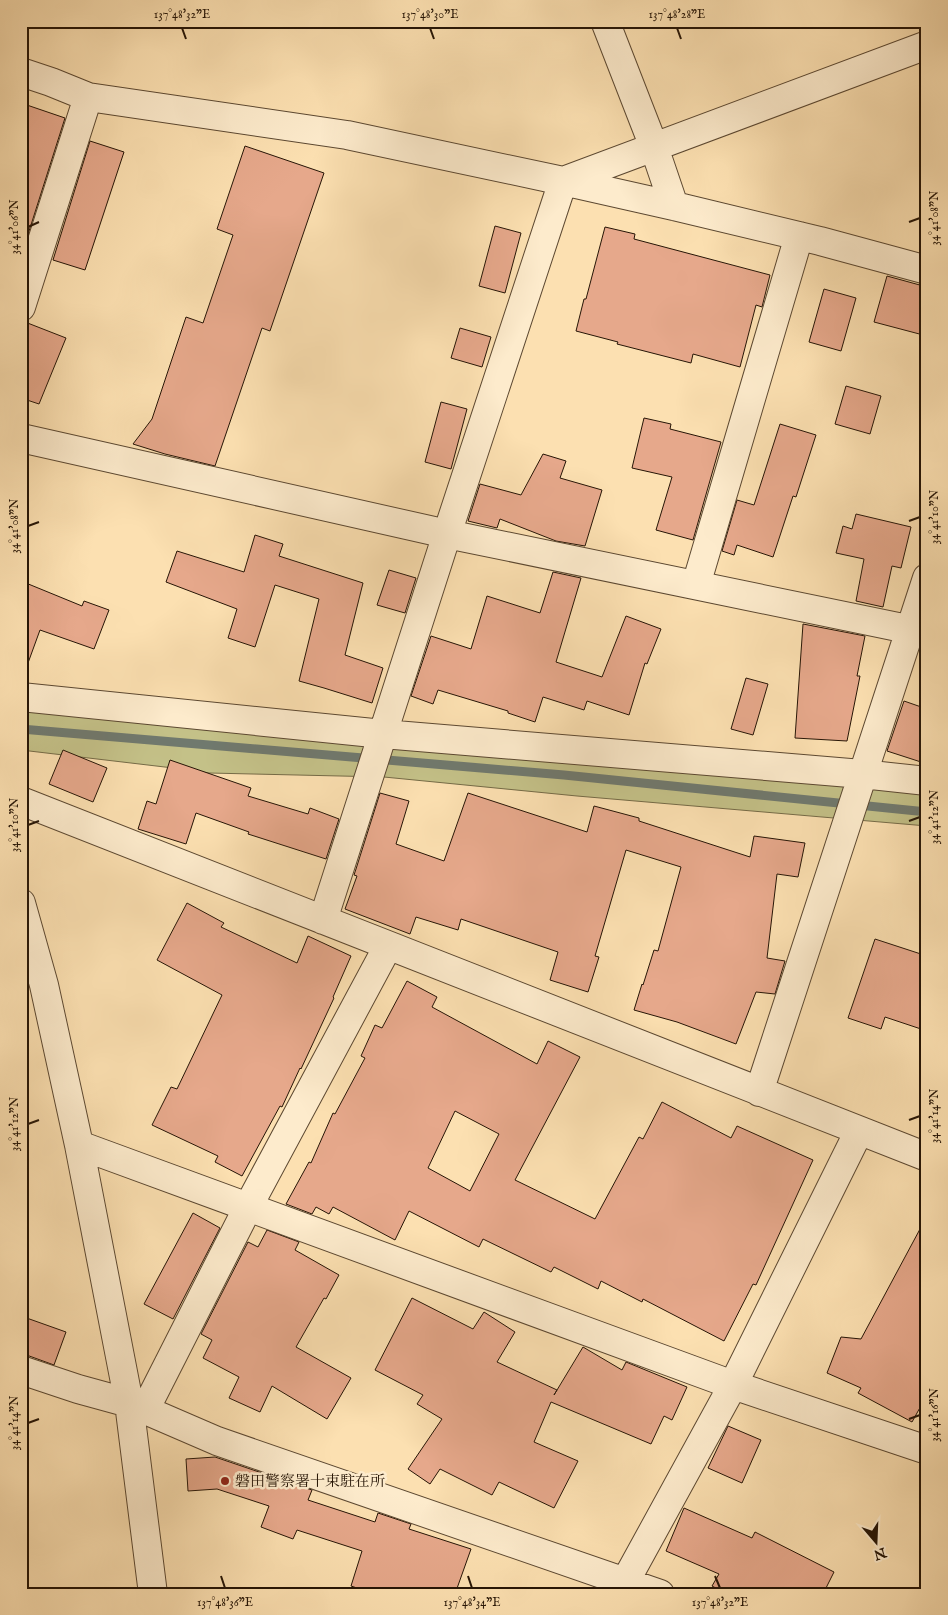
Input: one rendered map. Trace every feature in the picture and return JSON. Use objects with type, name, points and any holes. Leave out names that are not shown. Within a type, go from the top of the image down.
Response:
[{"type":"street","points":[[605,21],[654,147],[674,206]]},
{"type":"street","points":[[564,181],[927,45]]},
{"type":"street","points":[[21,72],[88,97],[347,135],[674,206],[799,236],[927,270]]},
{"type":"street","points":[[21,307],[88,97]]},
{"type":"street","points":[[323,920],[447,534],[564,181]]},
{"type":"street","points":[[696,585],[799,236]]},
{"type":"street","points":[[21,438],[447,534],[918,631]]},
{"type":"street","points":[[760,1092],[862,774],[918,631],[927,578]]},
{"type":"street","points":[[21,698],[383,734],[927,781]]},
{"type":"street","points":[[21,801],[927,1157]]},
{"type":"street","points":[[21,903],[44,985],[137,1406],[153,1594]]},
{"type":"street","points":[[137,1406],[248,1207],[388,946]]},
{"type":"street","points":[[626,1582],[733,1385],[859,1131]]},
{"type":"street","points":[[79,1145],[733,1385],[927,1450]]},
{"type":"street","points":[[21,1370],[137,1406],[217,1441],[660,1594]]},
{"type":"shaded area","points":[[21,697],[927,781],[927,826],[577,796],[384,777],[209,773],[21,750]]},
{"type":"building","points":[[21,103],[65,118],[23,250],[21,249]]},
{"type":"building","points":[[90,141],[124,152],[85,270],[53,260]]},
{"type":"building","points":[[245,146],[324,173],[270,331],[262,328],[215,466],[133,444],[152,419],[186,317],[203,323],[233,235],[217,229]]},
{"type":"building","points":[[495,226],[521,233],[505,293],[479,286]]},
{"type":"building","points":[[605,227],[635,234],[634,239],[770,275],[762,307],[756,305],[740,367],[693,354],[691,363],[617,344],[618,342],[576,331]]},
{"type":"building","points":[[887,276],[927,287],[927,336],[874,322]]},
{"type":"building","points":[[824,289],[856,298],[841,351],[809,342]]},
{"type":"building","points":[[21,322],[66,338],[39,404],[21,398]]},
{"type":"building","points":[[460,328],[491,337],[482,367],[451,358]]},
{"type":"building","points":[[846,386],[881,396],[870,434],[835,424]]},
{"type":"building","points":[[441,402],[467,409],[451,469],[425,462]]},
{"type":"building","points":[[644,418],[671,424],[670,429],[721,442],[693,540],[656,530],[672,477],[632,468]]},
{"type":"building","points":[[780,424],[816,435],[796,497],[793,496],[773,557],[737,545],[734,555],[722,551],[737,500],[754,505]]},
{"type":"building","points":[[543,454],[566,461],[560,478],[602,490],[585,546],[556,541],[500,519],[497,528],[468,521],[480,484],[521,495]]},
{"type":"building","points":[[856,514],[911,527],[901,568],[892,566],[883,607],[856,601],[864,559],[836,553],[843,526],[852,529]]},
{"type":"building","points":[[255,535],[283,544],[279,556],[363,583],[345,655],[383,668],[372,703],[299,681],[319,599],[275,585],[255,647],[228,638],[237,609],[166,582],[177,551],[244,572]]},
{"type":"building","points":[[389,570],[416,578],[405,613],[377,605]]},
{"type":"building","points":[[553,572],[581,578],[556,662],[602,677],[626,616],[661,629],[647,664],[645,663],[629,715],[587,701],[584,710],[543,697],[535,722],[508,713],[508,711],[438,690],[433,704],[411,696],[431,636],[471,649],[487,596],[540,613]]},
{"type":"building","points":[[21,581],[82,606],[84,601],[109,610],[94,649],[40,630],[24,674],[21,674]]},
{"type":"building","points":[[803,624],[865,636],[857,676],[860,676],[847,741],[795,738]]},
{"type":"building","points":[[746,678],[768,684],[753,735],[731,729]]},
{"type":"building","points":[[904,701],[927,709],[927,745],[921,762],[887,751]]},
{"type":"building","points":[[63,750],[107,768],[93,802],[49,784]]},
{"type":"building","points":[[170,760],[251,788],[248,796],[308,814],[310,808],[339,819],[326,859],[248,834],[249,832],[196,813],[186,844],[138,829],[147,801],[156,804]]},
{"type":"building","points":[[380,793],[409,801],[396,844],[444,861],[468,793],[587,832],[594,806],[639,818],[639,821],[750,857],[754,836],[805,843],[798,877],[777,874],[767,958],[785,961],[775,994],[756,992],[736,1044],[677,1022],[634,1010],[654,950],[658,951],[681,867],[626,850],[595,956],[599,957],[588,992],[550,980],[558,952],[461,919],[458,930],[416,917],[410,934],[345,909],[357,876],[354,875]]},
{"type":"building","points":[[187,903],[224,923],[221,927],[297,963],[308,936],[351,956],[301,1069],[282,1107],[280,1106],[242,1176],[215,1162],[218,1156],[152,1125],[171,1087],[177,1089],[222,995],[157,960]]},
{"type":"building","points":[[875,939],[927,956],[927,1031],[885,1017],[881,1029],[848,1018]]},
{"type":"building","points":[[407,981],[437,997],[432,1007],[537,1064],[548,1041],[580,1057],[515,1180],[595,1219],[639,1137],[643,1139],[662,1102],[731,1138],[737,1126],[813,1160],[756,1285],[753,1284],[724,1341],[643,1299],[642,1302],[601,1281],[598,1289],[554,1267],[551,1272],[483,1239],[479,1247],[409,1211],[395,1240],[333,1207],[329,1214],[316,1207],[312,1214],[286,1204],[309,1162],[311,1163],[333,1113],[335,1114],[365,1058],[361,1056],[375,1025],[382,1028]],"holes":[[[455,1111],[499,1134],[470,1191],[428,1168]]]},
{"type":"building","points":[[193,1213],[220,1228],[173,1319],[144,1304]]},
{"type":"building","points":[[927,1216],[927,1395],[912,1422],[858,1393],[861,1388],[827,1373],[841,1337],[861,1339]]},
{"type":"building","points":[[267,1230],[299,1242],[295,1250],[339,1275],[296,1347],[351,1378],[327,1419],[272,1386],[260,1412],[229,1398],[239,1377],[203,1358],[212,1340],[201,1334],[248,1242],[258,1247]]},
{"type":"building","points":[[412,1298],[473,1329],[484,1312],[515,1332],[497,1362],[557,1390],[554,1395],[583,1347],[622,1370],[626,1362],[687,1387],[672,1420],[664,1416],[651,1444],[551,1402],[534,1442],[578,1461],[554,1508],[499,1482],[492,1495],[440,1469],[430,1484],[408,1469],[442,1419],[417,1404],[423,1395],[375,1370]]},
{"type":"building","points":[[21,1316],[66,1332],[54,1365],[21,1353]]},
{"type":"building","points":[[728,1426],[761,1440],[742,1483],[708,1468]]},
{"type":"building","points":[[215,1457],[312,1490],[308,1500],[375,1522],[378,1513],[411,1524],[409,1529],[471,1549],[455,1594],[375,1594],[351,1586],[362,1551],[297,1530],[293,1539],[261,1527],[269,1506],[217,1489],[188,1491],[186,1459]]},
{"type":"building","points":[[684,1508],[752,1538],[755,1532],[834,1572],[823,1594],[727,1594],[712,1586],[719,1574],[666,1551]]},
{"type":"waterway","points":[[21,729],[564,775],[927,812]]},
{"type":"place","name":"磐田警察署十束駐在所","points":[[225,1481]]}]
